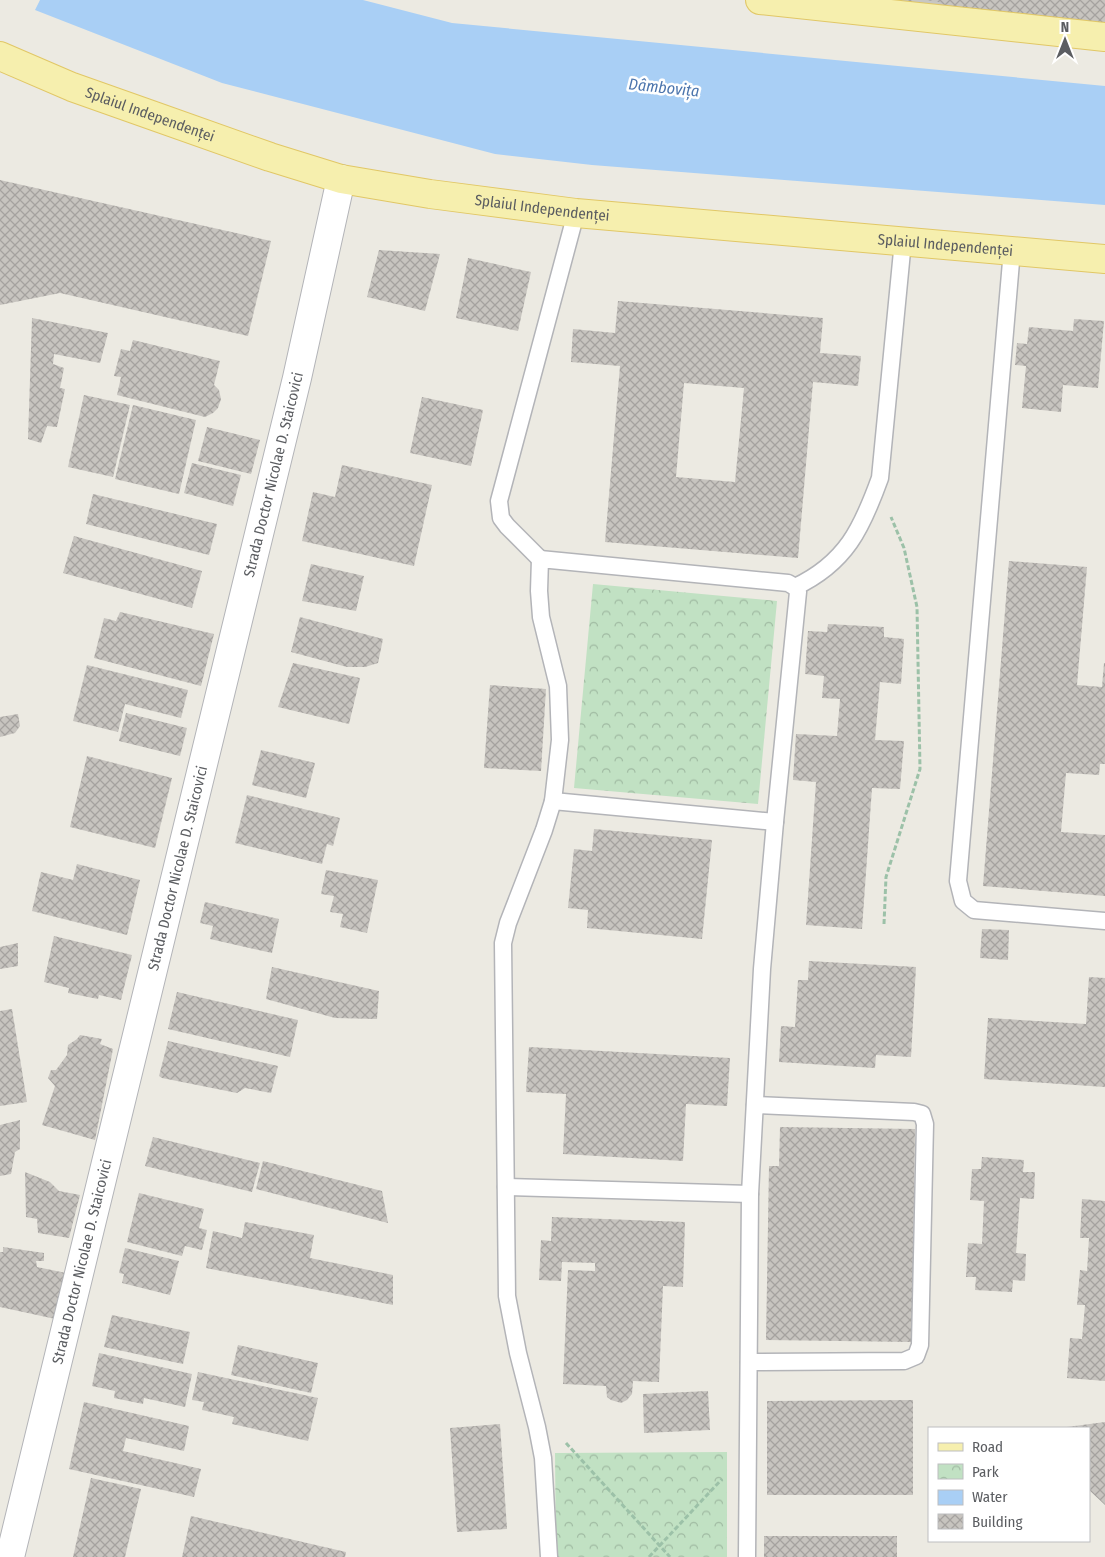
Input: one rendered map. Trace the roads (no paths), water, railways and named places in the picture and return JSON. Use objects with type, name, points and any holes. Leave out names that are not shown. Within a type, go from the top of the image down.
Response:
[{"type":"main road","points":[[760,0],[925,12],[1105,37]]},
{"type":"main road","name":"Splaiul Independenței","points":[[0,56],[99,97],[270,157],[341,179],[430,194],[576,213],[1012,250],[1105,260]]},
{"type":"street","name":"Strada Doctor Nicolae D. Staicovici","points":[[10,1557],[6,1510],[292,397],[341,179]]},
{"type":"lane","points":[[576,213],[498,500],[501,518],[540,559],[788,583],[795,587],[798,596],[762,969],[754,1105],[750,1194],[747,1557]]},
{"type":"lane","points":[[795,587],[812,579],[827,568],[853,539],[870,506],[880,478],[903,241]]},
{"type":"lane","points":[[1012,250],[958,881],[963,901],[974,910],[1105,920]]},
{"type":"lane","points":[[540,559],[539,591],[541,617],[558,686],[560,740],[553,801],[544,830],[508,923],[503,943],[507,1296],[518,1353],[543,1458],[549,1557]]},
{"type":"lane","points":[[553,801],[775,822]]},
{"type":"lane","points":[[749,1362],[904,1361],[916,1356],[920,1345],[925,1143],[924,1119],[922,1114],[914,1112],[754,1105]]},
{"type":"lane","points":[[506,1188],[750,1194]]},
{"type":"water","name":"Dâmbovița","points":[[40,0],[363,0],[452,23],[1105,86],[1105,205],[592,165],[495,154],[222,83],[35,10]]},
{"type":"tunnel","points":[[925,6],[926,0]]}]
